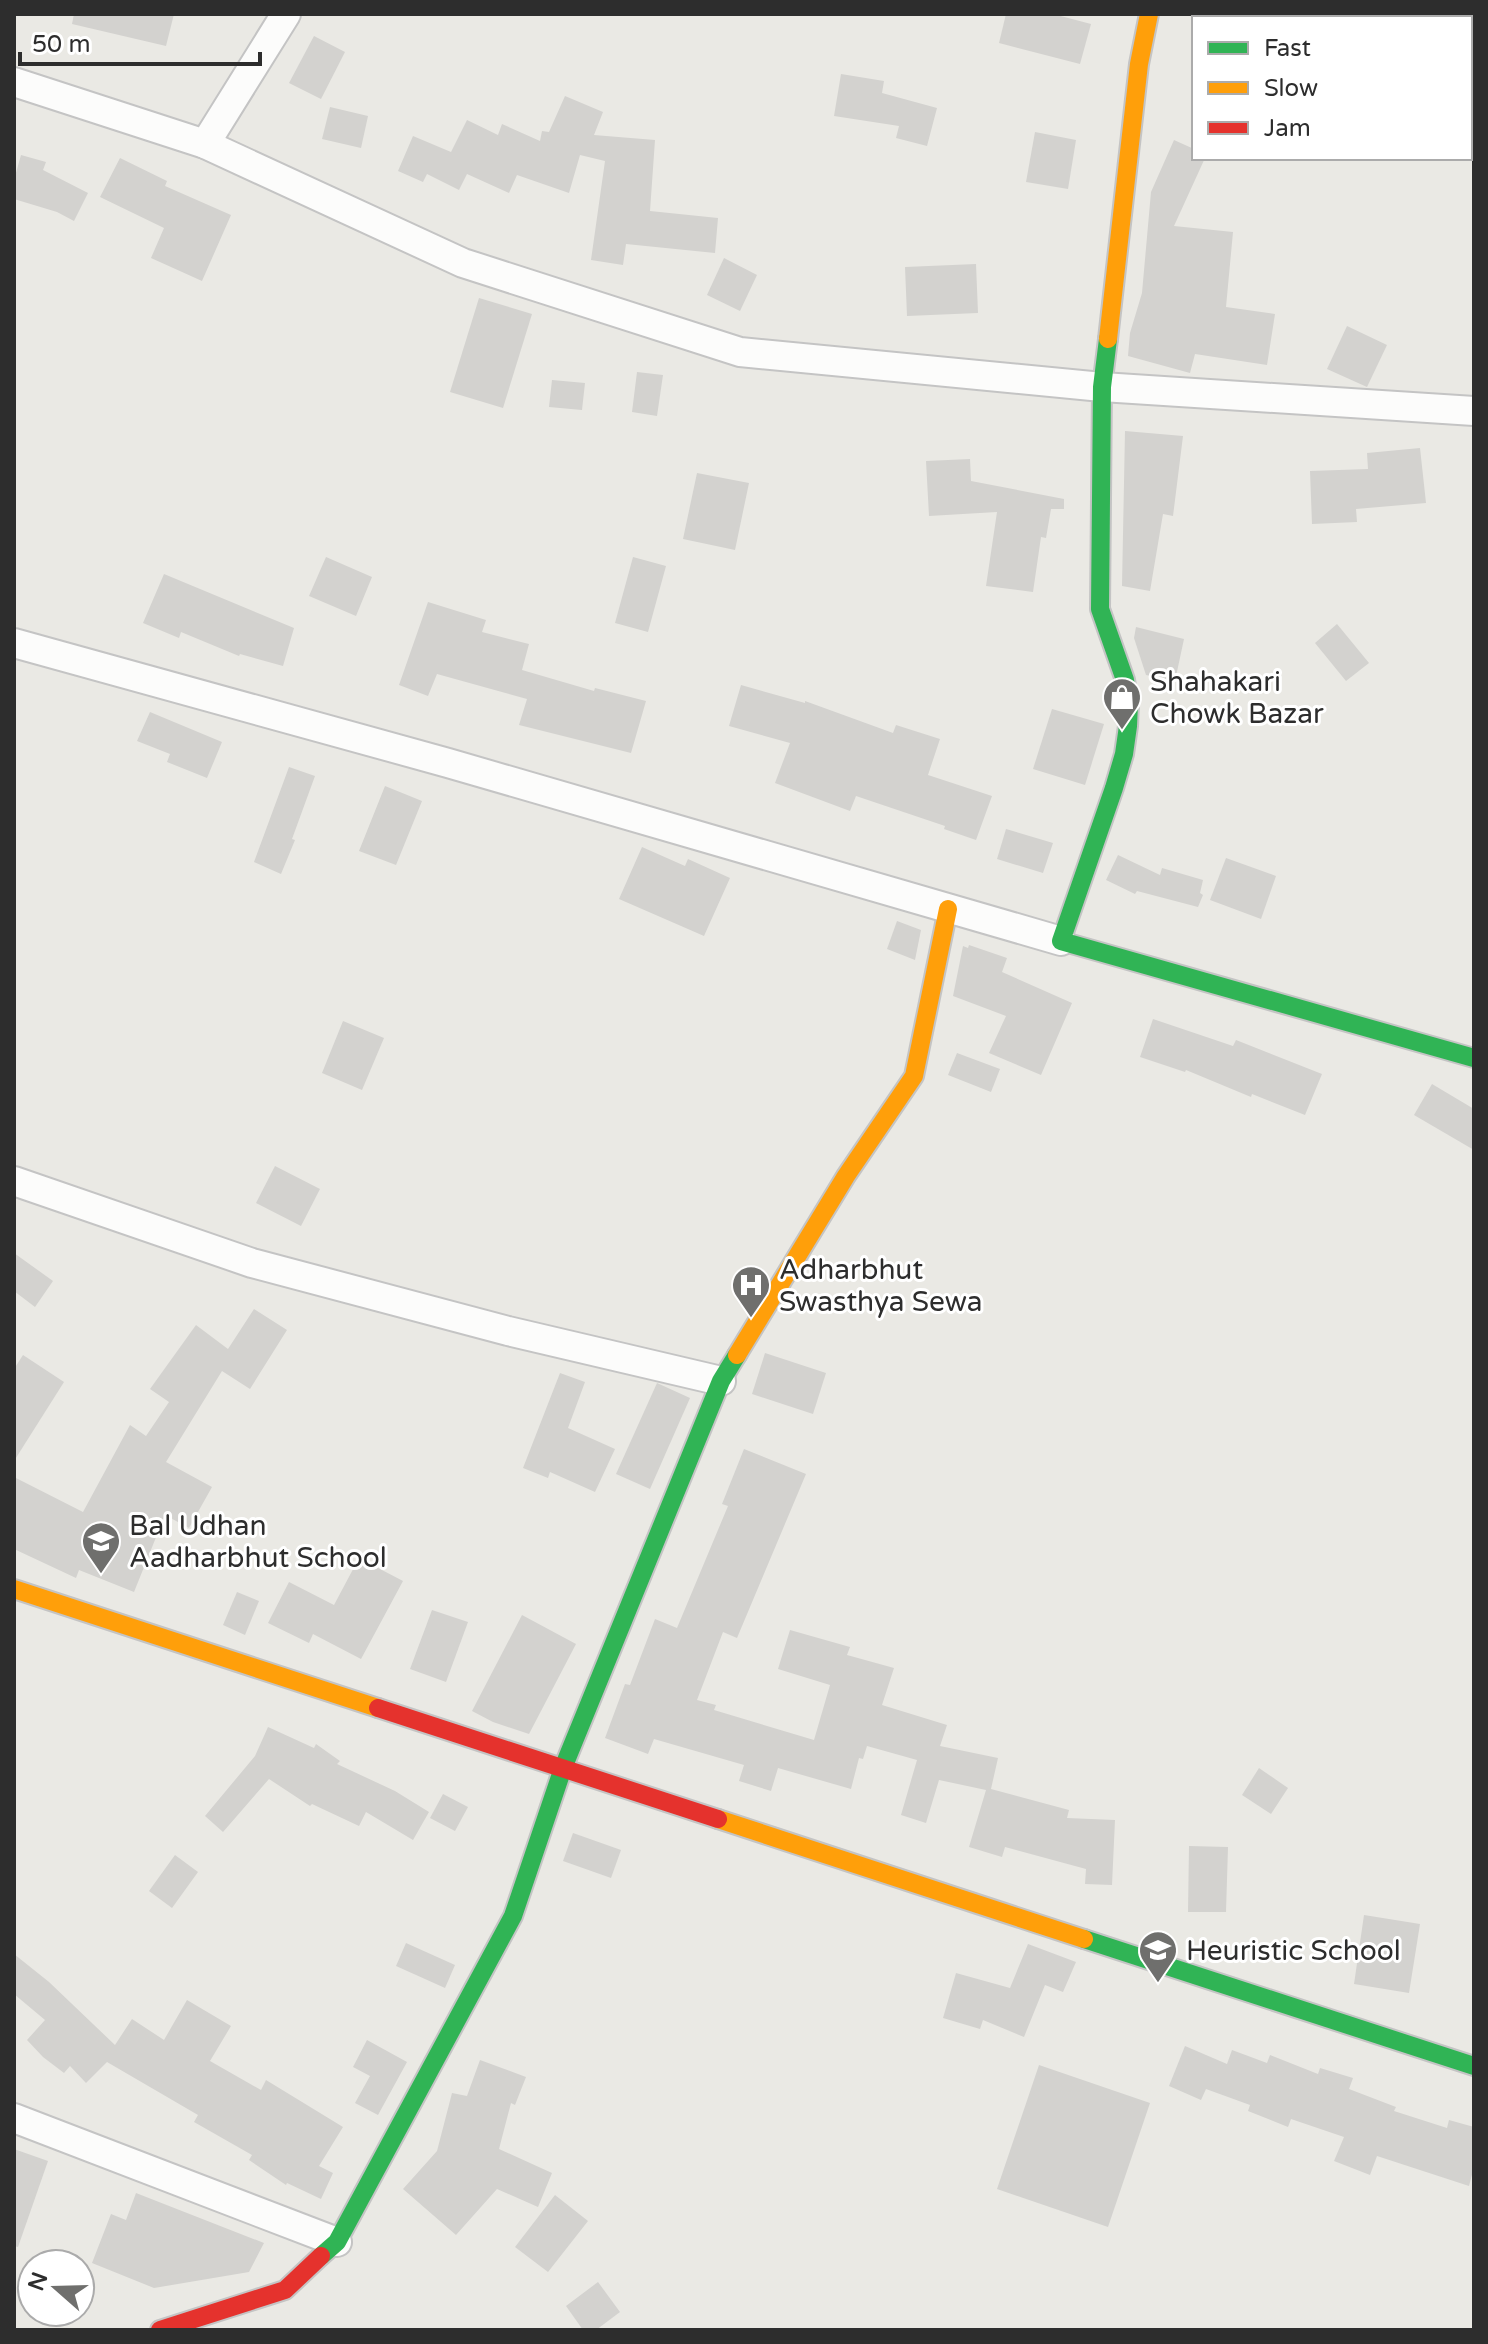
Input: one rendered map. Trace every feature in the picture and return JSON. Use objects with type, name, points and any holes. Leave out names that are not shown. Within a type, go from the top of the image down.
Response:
[{"type":"street","points":[[205,144],[286,14]]},
{"type":"street","points":[[1061,941],[1114,788],[1128,726],[1129,703],[1125,680],[1100,609],[1102,387],[1139,64],[1149,14]]},
{"type":"street","points":[[14,82],[205,144],[463,263],[740,352],[1102,387],[1474,411]]},
{"type":"street","points":[[14,643],[463,767],[1474,1058]]},
{"type":"street","points":[[160,2330],[285,2290],[337,2242],[513,1916],[563,1768],[721,1381],[846,1176],[914,1076],[948,909]]},
{"type":"street","points":[[14,1181],[252,1263],[508,1331],[721,1381]]},
{"type":"street","points":[[14,1589],[1474,2066]]},
{"type":"street","points":[[14,2118],[337,2242]]},
{"type":"building","points":[[74,14],[174,14],[166,46],[72,24]]},
{"type":"building","points":[[1006,14],[1053,14],[1091,24],[1080,64],[999,43]]},
{"type":"building","points":[[314,36],[345,52],[321,99],[289,83]]},
{"type":"building","points":[[841,74],[884,81],[882,93],[937,108],[927,146],[896,138],[899,126],[834,116]]},
{"type":"building","points":[[565,96],[603,112],[594,135],[655,140],[650,211],[718,218],[715,253],[626,244],[623,265],[591,260],[605,161],[580,155],[569,193],[517,175],[509,193],[467,174],[459,190],[427,174],[423,182],[398,171],[413,136],[451,152],[467,120],[498,135],[502,124],[540,141],[542,131],[549,132]]},
{"type":"building","points":[[330,107],[368,116],[361,148],[322,139]]},
{"type":"building","points":[[1035,132],[1076,140],[1068,189],[1026,182]]},
{"type":"building","points":[[1174,140],[1192,148],[1192,160],[1204,160],[1174,226],[1233,232],[1226,307],[1275,314],[1267,365],[1195,354],[1190,373],[1128,356],[1130,333],[1142,293],[1151,192]]},
{"type":"building","points":[[21,155],[46,162],[43,170],[88,193],[74,221],[57,212],[14,199],[14,180]]},
{"type":"building","points":[[120,158],[167,181],[165,186],[231,215],[202,281],[151,258],[164,228],[100,197]]},
{"type":"building","points":[[724,258],[757,275],[740,311],[707,295]]},
{"type":"building","points":[[976,264],[978,313],[907,316],[905,267]]},
{"type":"building","points":[[479,298],[532,314],[503,408],[450,392]]},
{"type":"building","points":[[1347,326],[1387,345],[1367,387],[1327,369]]},
{"type":"building","points":[[637,372],[663,375],[657,416],[632,412]]},
{"type":"building","points":[[552,380],[585,383],[582,410],[549,407]]},
{"type":"building","points":[[1125,431],[1183,436],[1173,516],[1163,514],[1150,591],[1122,586]]},
{"type":"building","points":[[1420,448],[1426,503],[1356,509],[1357,522],[1312,524],[1310,471],[1368,469],[1367,453]]},
{"type":"building","points":[[970,459],[971,481],[1064,499],[1064,509],[1051,509],[1046,538],[1041,537],[1033,592],[986,586],[997,512],[929,516],[926,461]]},
{"type":"building","points":[[697,473],[749,483],[735,550],[683,539]]},
{"type":"building","points":[[326,557],[372,577],[356,616],[309,596]]},
{"type":"building","points":[[633,557],[666,566],[648,632],[615,623]]},
{"type":"building","points":[[164,574],[294,628],[283,666],[239,656],[181,632],[179,638],[143,623]]},
{"type":"building","points":[[428,602],[486,620],[482,632],[529,644],[522,670],[594,691],[595,688],[646,701],[631,753],[519,725],[527,699],[437,674],[428,696],[399,685]]},
{"type":"building","points":[[1337,624],[1369,663],[1346,681],[1315,643]]},
{"type":"building","points":[[1136,627],[1184,639],[1175,681],[1146,675],[1134,638]]},
{"type":"building","points":[[741,685],[805,701],[893,733],[896,725],[940,739],[928,775],[992,796],[976,840],[944,829],[945,826],[856,796],[850,811],[775,783],[790,743],[729,726]]},
{"type":"building","points":[[1052,709],[1104,724],[1085,785],[1033,769]]},
{"type":"building","points":[[150,712],[222,742],[207,778],[167,762],[170,754],[137,741]]},
{"type":"building","points":[[289,767],[315,776],[281,874],[254,862]]},
{"type":"building","points":[[385,786],[422,801],[396,865],[359,851]]},
{"type":"building","points":[[1006,829],[1053,843],[1043,873],[997,859]]},
{"type":"building","points":[[642,847],[685,866],[688,859],[730,878],[704,936],[619,899]]},
{"type":"building","points":[[1118,855],[1160,875],[1162,868],[1203,880],[1200,893],[1203,895],[1198,907],[1137,891],[1135,894],[1106,880]]},
{"type":"building","points":[[1226,858],[1276,876],[1261,919],[1210,900]]},
{"type":"building","points":[[897,921],[921,930],[915,960],[887,949]]},
{"type":"building","points":[[969,945],[1007,958],[1002,972],[1072,1003],[1041,1075],[989,1053],[1006,1016],[953,996],[963,946],[968,948]]},
{"type":"building","points":[[1153,1019],[1233,1046],[1236,1040],[1322,1074],[1305,1115],[1186,1070],[1140,1057]]},
{"type":"building","points":[[343,1021],[384,1038],[362,1090],[322,1073]]},
{"type":"building","points":[[957,1053],[1000,1069],[991,1092],[948,1075]]},
{"type":"building","points":[[1432,1084],[1474,1109],[1474,1150],[1414,1115]]},
{"type":"building","points":[[275,1166],[320,1189],[301,1226],[256,1203]]},
{"type":"building","points":[[14,1253],[53,1281],[35,1307],[14,1291]]},
{"type":"building","points":[[254,1309],[287,1330],[250,1389],[222,1371],[166,1462],[212,1487],[189,1528],[165,1515],[134,1592],[79,1570],[76,1578],[14,1549],[14,1477],[83,1512],[130,1425],[146,1436],[169,1402],[150,1389],[196,1325],[228,1349]]},
{"type":"building","points":[[765,1353],[826,1373],[813,1414],[752,1394]]},
{"type":"building","points":[[23,1355],[64,1382],[14,1461],[14,1369]]},
{"type":"building","points":[[560,1373],[585,1382],[568,1428],[615,1449],[595,1492],[550,1472],[548,1478],[523,1468]]},
{"type":"building","points":[[657,1383],[690,1398],[650,1489],[616,1474]]},
{"type":"building","points":[[744,1449],[806,1474],[737,1638],[723,1632],[697,1700],[716,1705],[714,1710],[814,1740],[830,1685],[778,1669],[790,1630],[850,1647],[847,1655],[894,1668],[882,1705],[947,1725],[940,1746],[998,1758],[991,1789],[1069,1810],[1067,1818],[1115,1820],[1112,1885],[1085,1884],[1086,1869],[1005,1847],[1002,1857],[969,1847],[986,1790],[939,1780],[926,1823],[901,1815],[917,1760],[867,1746],[863,1759],[859,1758],[851,1789],[778,1768],[771,1791],[739,1781],[744,1765],[654,1739],[648,1754],[605,1738],[625,1684],[630,1685],[655,1619],[677,1628],[728,1506],[722,1504]]},
{"type":"building","points":[[359,1558],[403,1581],[361,1659],[313,1634],[309,1643],[268,1623],[289,1582],[334,1605]]},
{"type":"building","points":[[237,1592],[259,1601],[245,1635],[223,1625]]},
{"type":"building","points":[[432,1610],[468,1622],[446,1682],[410,1669]]},
{"type":"building","points":[[522,1615],[576,1644],[529,1734],[472,1711]]},
{"type":"building","points":[[268,1727],[314,1748],[316,1744],[340,1761],[337,1764],[395,1791],[429,1812],[413,1840],[366,1812],[359,1826],[312,1804],[310,1806],[269,1779],[223,1832],[205,1816],[255,1756]]},
{"type":"building","points":[[1259,1768],[1288,1788],[1271,1814],[1242,1795]]},
{"type":"building","points":[[443,1794],[468,1807],[455,1831],[430,1818]]},
{"type":"building","points":[[573,1833],[621,1850],[611,1878],[563,1861]]},
{"type":"building","points":[[1189,1846],[1228,1847],[1226,1912],[1188,1912]]},
{"type":"building","points":[[175,1855],[198,1872],[172,1908],[149,1891]]},
{"type":"building","points":[[1364,1915],[1420,1924],[1409,1993],[1354,1984]]},
{"type":"building","points":[[406,1943],[455,1965],[445,1988],[396,1966]]},
{"type":"building","points":[[1028,1944],[1076,1962],[1063,1992],[1045,1985],[1024,2037],[983,2020],[980,2029],[943,2018],[956,1973],[1010,1988]]},
{"type":"building","points":[[14,1954],[49,1982],[115,2045],[132,2019],[164,2040],[187,2000],[231,2026],[210,2061],[261,2090],[266,2080],[343,2127],[319,2166],[333,2173],[321,2199],[286,2185],[249,2160],[252,2155],[194,2122],[198,2115],[107,2062],[86,2083],[70,2066],[64,2073],[43,2057],[27,2040],[45,2020],[14,1994]]},
{"type":"building","points":[[367,2040],[407,2062],[378,2115],[355,2103],[370,2076],[353,2067]]},
{"type":"building","points":[[1185,2046],[1227,2064],[1232,2050],[1267,2063],[1270,2055],[1318,2074],[1320,2068],[1353,2078],[1349,2089],[1396,2107],[1394,2111],[1447,2128],[1449,2120],[1474,2127],[1474,2167],[1469,2186],[1377,2156],[1370,2175],[1334,2161],[1344,2137],[1291,2119],[1288,2127],[1248,2111],[1250,2105],[1206,2089],[1201,2100],[1169,2086]]},
{"type":"building","points":[[480,2060],[526,2077],[515,2105],[511,2103],[499,2149],[552,2173],[538,2207],[497,2189],[456,2235],[403,2189],[437,2151],[452,2093],[467,2096]]},
{"type":"building","points":[[1039,2065],[1150,2103],[1108,2227],[997,2189]]},
{"type":"building","points":[[14,2149],[48,2161],[18,2247],[14,2246]]},
{"type":"building","points":[[136,2193],[264,2243],[249,2272],[154,2288],[96,2265],[96,2253],[111,2214],[126,2220]]},
{"type":"building","points":[[555,2195],[588,2221],[548,2272],[515,2247]]},
{"type":"building","points":[[598,2282],[620,2312],[596,2330],[583,2330],[566,2306]]},
{"type":"traffic: fast","points":[[1108,339],[1102,387],[1100,609],[1125,680],[1129,703],[1128,726],[1114,788],[1061,941],[1474,1058]]},
{"type":"traffic: fast","points":[[321,2256],[337,2242],[513,1916],[563,1768],[721,1381],[737,1355]]},
{"type":"traffic: fast","points":[[1084,1939],[1474,2066]]},
{"type":"traffic: slow","points":[[1108,339],[1139,64],[1149,14]]},
{"type":"traffic: slow","points":[[737,1355],[846,1176],[914,1076],[948,909]]},
{"type":"traffic: slow","points":[[14,1589],[378,1708]]},
{"type":"traffic: slow","points":[[718,1819],[1084,1939]]},
{"type":"traffic: jam","points":[[378,1708],[718,1819]]},
{"type":"traffic: jam","points":[[160,2330],[285,2290],[321,2256]]},
{"type":"place","name":"Shahakari Chowk Bazar","points":[[1122,731]]},
{"type":"place","name":"Adharbhut Swasthya Sewa","points":[[751,1319]]},
{"type":"place","name":"Bal Udhan Aadharbhut School","points":[[101,1575]]},
{"type":"place","name":"Heuristic School","points":[[1158,1984]]}]
